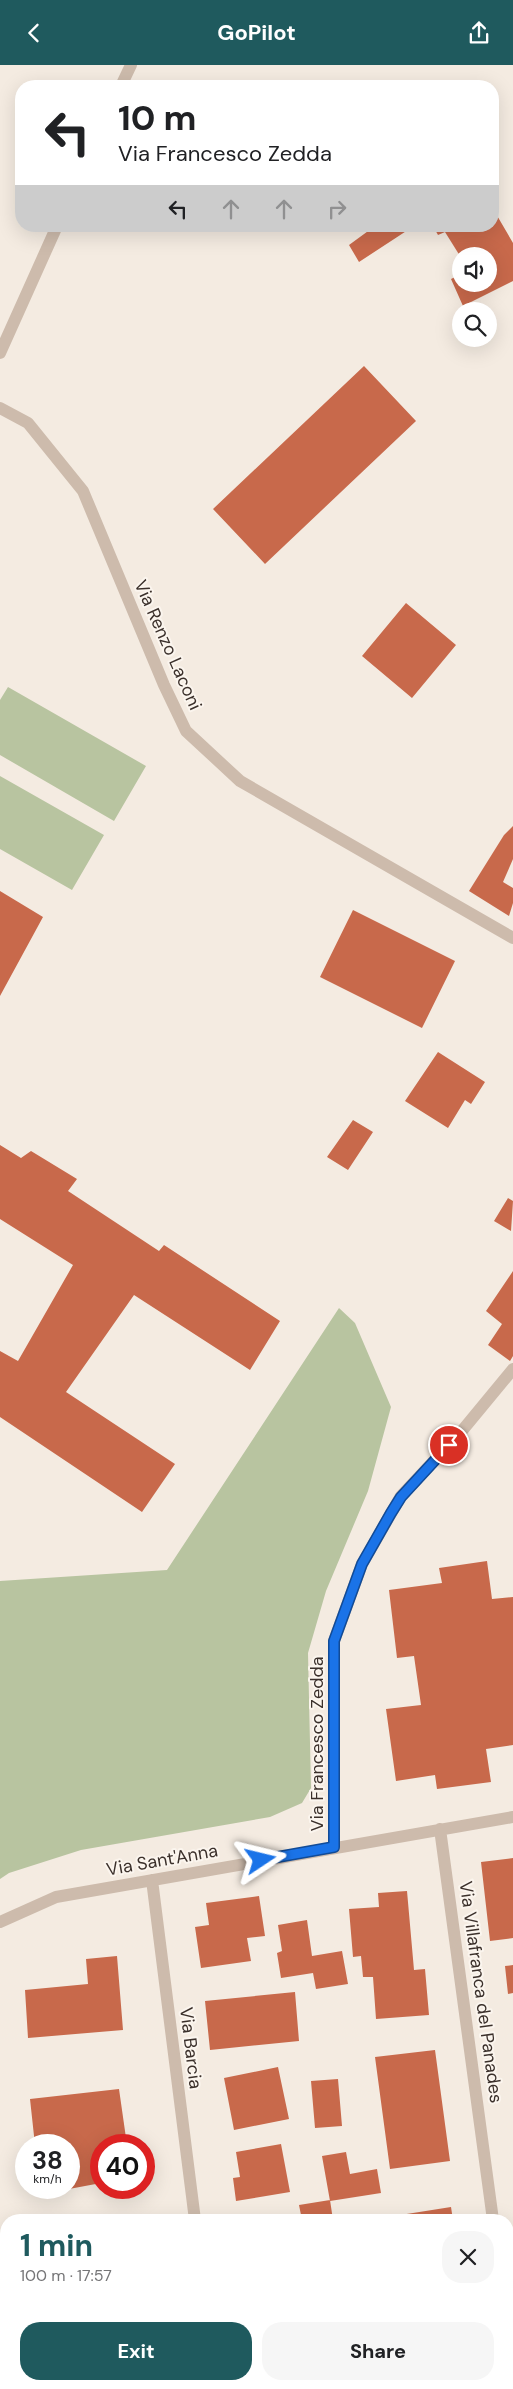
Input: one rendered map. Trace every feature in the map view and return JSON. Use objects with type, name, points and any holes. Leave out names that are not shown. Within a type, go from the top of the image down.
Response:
[{"type":"street","points":[[124,80],[131,65]]},
{"type":"street","points":[[0,353],[55,232]]},
{"type":"street","name":"Via Renzo Laconi","points":[[0,408],[28,423],[83,491],[164,685],[186,731],[240,781],[513,938]]},
{"type":"street","name":"Via Francesco Zedda","points":[[334,1847],[334,1641],[362,1564],[401,1497],[461,1432],[513,1369]]},
{"type":"street","name":"Via Sant'Anna","points":[[0,1922],[56,1897],[513,1817]]},
{"type":"street","name":"Via Villafranca del Panades","points":[[440,1829],[492,2214]]},
{"type":"street","name":"Via Barcia","points":[[152,1879],[194,2214]]},
{"type":"green space","points":[[8,687],[146,766],[114,821],[0,755],[0,700]]},
{"type":"green space","points":[[0,776],[104,835],[72,890],[0,849]]},
{"type":"green space","points":[[339,1308],[355,1323],[391,1407],[368,1491],[326,1591],[308,1653],[311,1788],[302,1803],[270,1817],[81,1850],[9,1873],[0,1879],[0,1581],[167,1570]]},
{"type":"building","points":[[499,219],[513,243],[513,281],[497,289],[497,247],[454,247],[445,232],[499,232]]},
{"type":"building","points":[[367,232],[405,232],[359,262],[349,245]]},
{"type":"building","points":[[457,292],[491,292],[471,302],[461,302]]},
{"type":"building","points":[[364,366],[416,421],[265,564],[213,509]]},
{"type":"building","points":[[406,603],[456,645],[412,698],[362,656]]},
{"type":"building","points":[[513,826],[513,859],[503,882],[513,888],[513,903],[509,916],[469,891],[504,835]]},
{"type":"building","points":[[0,891],[43,917],[0,996]]},
{"type":"building","points":[[353,910],[455,961],[422,1028],[320,977]]},
{"type":"building","points":[[438,1052],[485,1082],[471,1104],[465,1100],[448,1128],[405,1101]]},
{"type":"building","points":[[353,1120],[373,1132],[348,1170],[327,1157]]},
{"type":"building","points":[[0,1145],[21,1158],[31,1151],[77,1179],[68,1191],[159,1251],[164,1245],[280,1321],[250,1370],[134,1295],[66,1392],[175,1464],[142,1512],[0,1417],[0,1351],[18,1361],[73,1265],[0,1219]]},
{"type":"building","points":[[508,1198],[513,1201],[511,1231],[494,1221]]},
{"type":"building","points":[[513,1271],[513,1356],[510,1361],[488,1345],[502,1324],[486,1311]]},
{"type":"building","points":[[487,1561],[492,1599],[513,1597],[513,1745],[486,1749],[491,1782],[437,1789],[435,1775],[396,1781],[386,1709],[421,1705],[414,1656],[397,1658],[389,1590],[442,1583],[439,1568]]},
{"type":"building","points":[[513,1858],[513,1938],[490,1941],[481,1862]]},
{"type":"building","points":[[407,1891],[414,1970],[425,1969],[429,2015],[376,2019],[373,1977],[363,1977],[361,1956],[353,1957],[349,1909],[379,1907],[378,1893]]},
{"type":"building","points":[[259,1896],[265,1936],[247,1938],[251,1961],[201,1968],[195,1927],[209,1925],[206,1903]]},
{"type":"building","points":[[307,1920],[312,1956],[342,1951],[348,1984],[316,1989],[313,1973],[281,1978],[277,1953],[282,1951],[278,1925]]},
{"type":"building","points":[[117,1956],[123,2030],[28,2038],[25,1990],[88,1984],[86,1959]]},
{"type":"building","points":[[513,1965],[513,1993],[508,1994],[505,1966]]},
{"type":"building","points":[[295,1992],[299,2041],[210,2050],[205,2001]]},
{"type":"building","points":[[435,2050],[450,2161],[390,2169],[375,2057]]},
{"type":"building","points":[[278,2067],[289,2119],[234,2130],[224,2078]]},
{"type":"building","points":[[338,2079],[342,2126],[315,2128],[311,2081]]},
{"type":"building","points":[[119,2089],[125,2134],[90,2134],[90,2185],[80,2187],[80,2134],[34,2134],[30,2099]]},
{"type":"building","points":[[281,2144],[290,2192],[236,2201],[233,2178],[240,2177],[236,2152]]},
{"type":"building","points":[[346,2152],[350,2174],[377,2169],[381,2193],[330,2201],[322,2156]]},
{"type":"building","points":[[330,2200],[332,2214],[301,2214],[299,2205]]},
{"type":"building","points":[[451,2207],[452,2214],[407,2214]]},
{"type":"route","points":[[261,1860],[334,1847],[334,1641],[362,1564],[391,1513],[401,1497],[449,1445]]}]
